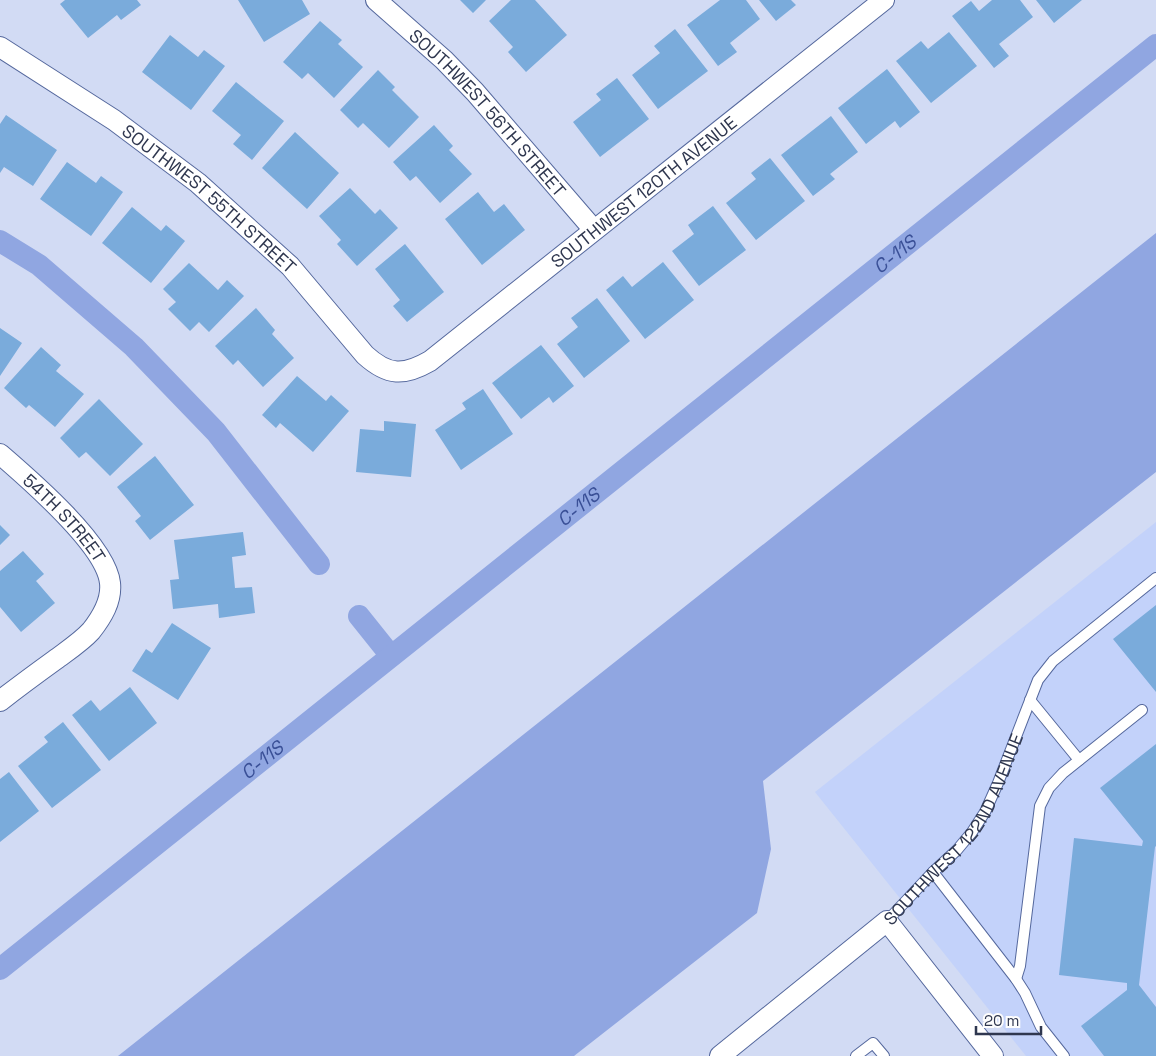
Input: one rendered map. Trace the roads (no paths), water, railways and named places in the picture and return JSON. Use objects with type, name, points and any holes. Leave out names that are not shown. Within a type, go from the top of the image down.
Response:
[{"type":"street","name":"SOUTHWEST 56TH STREET","points":[[376,0],[438,55],[475,92],[594,230]]},
{"type":"street","name":"SOUTHWEST 120TH AVENUE","points":[[397,372],[414,369],[430,361],[884,0]]},
{"type":"street","name":"SOUTHWEST 55TH STREET","points":[[0,47],[114,120],[198,183],[290,266],[365,355],[375,364],[397,372]]},
{"type":"street","name":"54TH STREET","points":[[0,454],[52,502],[88,540],[108,571],[110,582],[107,606],[90,631],[71,648],[0,701]]},
{"type":"street","name":"SOUTHWEST 122ND AVENUE","points":[[720,1056],[887,921]]},
{"type":"street","points":[[887,921],[993,1056]]},
{"type":"lane","name":"SOUTHWEST 122ND AVENUE","points":[[887,921],[932,872],[957,850],[985,812],[1038,680],[1053,661],[1156,578]]},
{"type":"lane","points":[[1030,700],[1079,760]]},
{"type":"lane","points":[[1016,979],[1020,966],[1040,806],[1049,788],[1063,773],[1142,710]]},
{"type":"lane","points":[[932,872],[1016,979],[1026,993],[1041,1027],[1064,1056]]},
{"type":"lane","points":[[856,1056],[873,1042],[884,1056]]},
{"type":"waterway","name":"C-11S","points":[[0,969],[1156,45]]},
{"type":"waterway","points":[[0,241],[39,265],[134,347],[216,432],[319,564]]},
{"type":"waterway","points":[[359,616],[391,656]]}]
